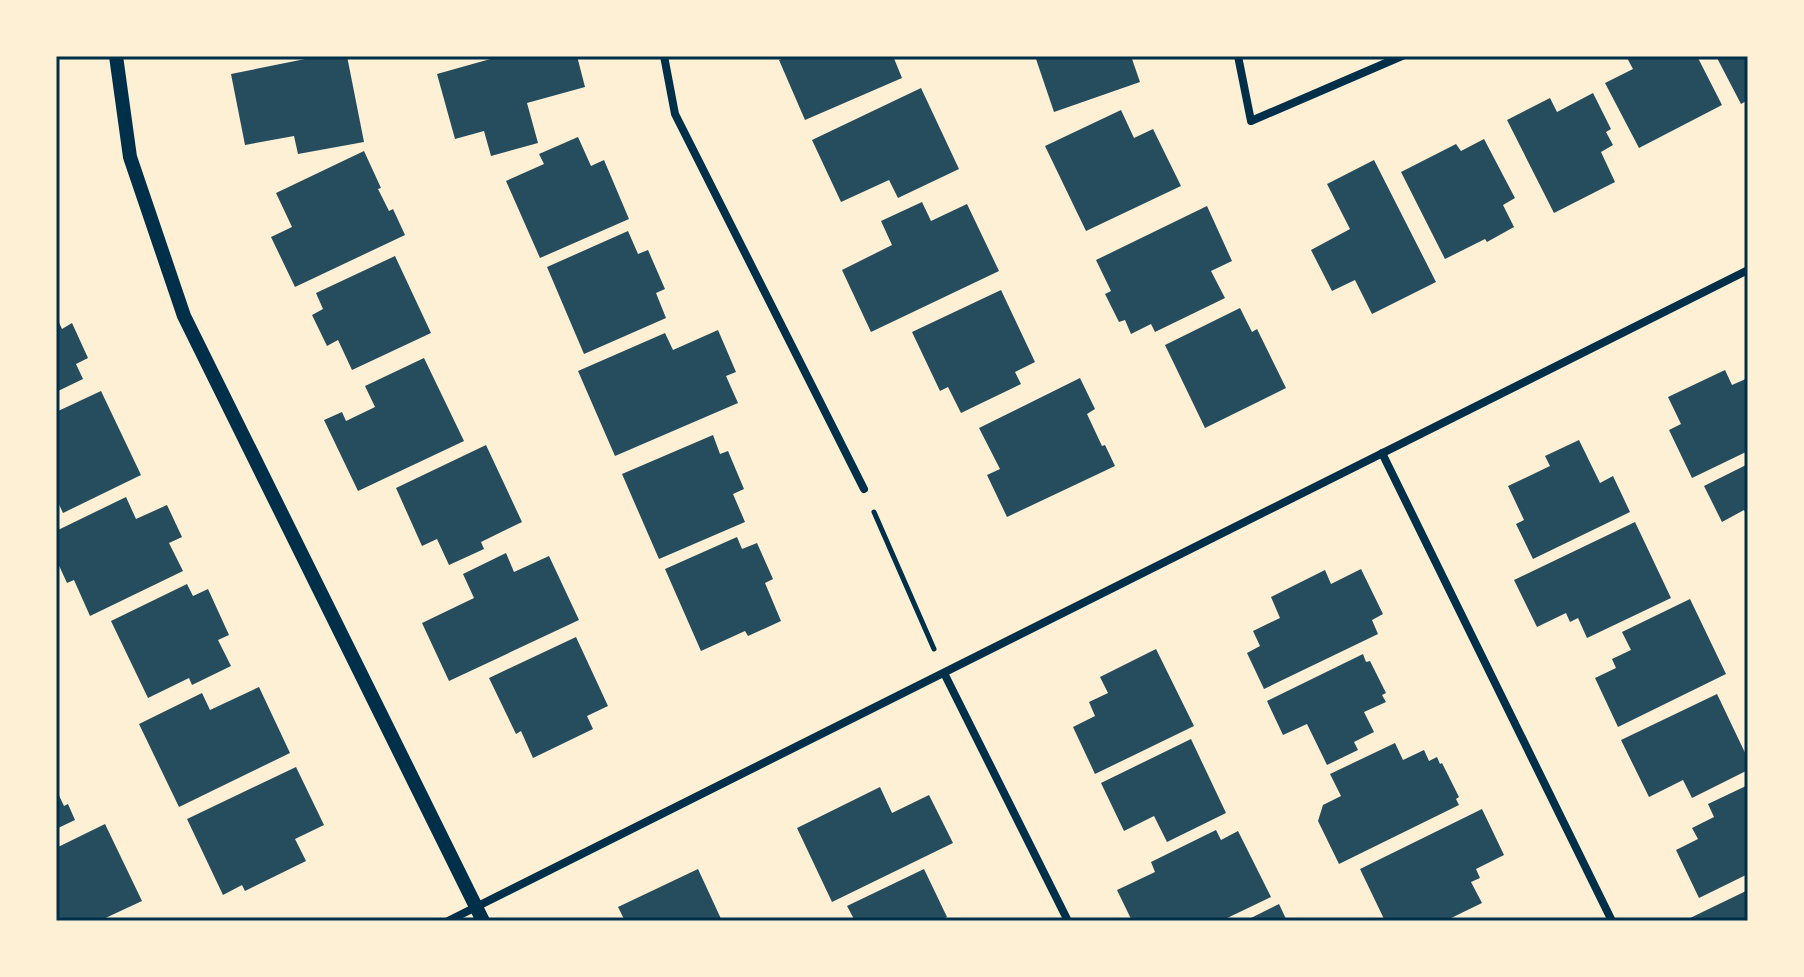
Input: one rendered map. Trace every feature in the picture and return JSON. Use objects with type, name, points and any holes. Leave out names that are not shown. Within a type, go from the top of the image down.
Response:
[{"type":"street","points":[[116,56],[130,157],[184,316],[480,914]]},
{"type":"street","points":[[664,56],[675,114],[864,489]]},
{"type":"street","points":[[1238,56],[1251,121],[1402,56]]},
{"type":"street","points":[[448,921],[480,914],[944,673],[1748,270]]},
{"type":"street","points":[[1382,453],[1612,921]]},
{"type":"street","points":[[944,673],[1068,921]]},
{"type":"path","points":[[864,489],[944,673]]},
{"type":"building","points":[[320,56],[347,56],[364,142],[298,154],[294,136],[245,145],[231,74]]},
{"type":"building","points":[[501,56],[577,56],[585,87],[527,103],[538,143],[491,156],[484,131],[455,139],[437,74]]},
{"type":"building","points":[[783,56],[893,56],[902,78],[805,120],[779,60]]},
{"type":"building","points":[[1035,56],[1131,56],[1140,82],[1054,112]]},
{"type":"building","points":[[1626,56],[1697,56],[1722,105],[1639,148],[1605,83],[1633,69]]},
{"type":"building","points":[[1716,56],[1748,56],[1748,100],[1741,104]]},
{"type":"building","points":[[921,88],[959,169],[898,198],[889,180],[841,202],[812,140]]},
{"type":"building","points":[[1593,93],[1611,129],[1606,132],[1613,145],[1601,152],[1615,182],[1554,213],[1507,120],[1550,98],[1557,112]]},
{"type":"building","points":[[1121,110],[1134,138],[1153,129],[1181,186],[1086,231],[1045,146]]},
{"type":"building","points":[[578,137],[591,166],[604,160],[629,219],[540,258],[506,181],[544,164],[539,154]]},
{"type":"building","points":[[1484,139],[1515,198],[1503,205],[1514,227],[1445,259],[1401,172],[1456,144],[1461,151]]},
{"type":"building","points":[[364,151],[381,188],[378,189],[389,211],[393,209],[405,235],[295,287],[271,237],[292,227],[276,193]]},
{"type":"building","points":[[1374,160],[1436,282],[1372,314],[1355,280],[1332,291],[1311,250],[1350,229],[1327,184]]},
{"type":"building","points":[[922,202],[931,221],[967,204],[999,271],[871,332],[842,270],[892,245],[881,221]]},
{"type":"building","points":[[1207,206],[1232,261],[1211,271],[1225,298],[1155,332],[1151,324],[1131,334],[1125,320],[1119,322],[1105,294],[1111,291],[1096,260]]},
{"type":"building","points":[[628,231],[638,254],[648,250],[665,289],[656,293],[666,318],[584,354],[547,267]]},
{"type":"building","points":[[395,256],[431,333],[352,370],[338,340],[327,346],[312,315],[323,309],[316,293]]},
{"type":"building","points":[[1001,290],[1035,362],[1015,372],[1021,384],[961,413],[948,387],[940,391],[912,332]]},
{"type":"building","points":[[1240,308],[1252,332],[1257,329],[1286,388],[1205,428],[1165,345]]},
{"type":"building","points":[[56,316],[62,329],[72,323],[88,358],[76,364],[83,379],[56,392]]},
{"type":"building","points":[[718,330],[736,372],[726,376],[738,403],[615,456],[578,371],[665,333],[673,350]]},
{"type":"building","points":[[424,358],[464,441],[358,491],[324,420],[342,412],[346,421],[375,407],[365,386]]},
{"type":"building","points":[[1725,370],[1732,385],[1748,378],[1748,451],[1692,478],[1669,430],[1681,424],[1668,397]]},
{"type":"building","points":[[1080,378],[1095,409],[1087,414],[1115,466],[1007,517],[987,475],[1000,469],[979,428]]},
{"type":"building","points":[[101,391],[141,475],[63,513],[56,498],[56,412]]},
{"type":"building","points":[[713,435],[720,454],[728,451],[744,489],[733,494],[745,522],[659,559],[622,474]]},
{"type":"building","points":[[1579,440],[1600,483],[1613,476],[1630,512],[1533,559],[1516,524],[1524,520],[1508,486],[1550,466],[1545,456]]},
{"type":"building","points":[[486,445],[522,522],[481,542],[484,549],[449,565],[437,539],[422,546],[396,488]]},
{"type":"building","points":[[1748,464],[1748,518],[1744,510],[1722,522],[1704,486]]},
{"type":"building","points":[[126,497],[136,519],[167,505],[182,537],[169,543],[183,571],[90,616],[74,580],[67,583],[56,559],[56,531]]},
{"type":"building","points":[[1635,522],[1671,598],[1587,638],[1578,618],[1570,622],[1566,613],[1537,627],[1514,580]]},
{"type":"building","points":[[737,537],[742,549],[757,543],[773,579],[765,583],[781,621],[748,636],[745,631],[701,651],[665,569]]},
{"type":"building","points":[[506,553],[514,572],[549,556],[579,620],[449,681],[422,623],[474,598],[463,574]]},
{"type":"building","points":[[1361,569],[1383,614],[1372,620],[1378,634],[1264,689],[1247,653],[1260,646],[1253,631],[1280,618],[1271,597],[1325,570],[1331,584]]},
{"type":"building","points":[[187,584],[193,596],[208,589],[229,635],[218,640],[231,666],[192,685],[189,678],[148,698],[111,621]]},
{"type":"building","points":[[1690,599],[1726,674],[1618,727],[1595,678],[1616,668],[1612,659],[1631,650],[1622,632]]},
{"type":"building","points":[[576,637],[608,706],[587,716],[593,729],[533,758],[521,731],[516,734],[489,678]]},
{"type":"building","points":[[1156,649],[1194,726],[1095,774],[1073,727],[1095,716],[1089,702],[1108,693],[1100,677]]},
{"type":"building","points":[[1363,654],[1366,662],[1370,661],[1386,693],[1382,695],[1386,702],[1364,712],[1374,732],[1354,742],[1358,750],[1327,765],[1307,724],[1283,735],[1267,701]]},
{"type":"building","points":[[259,687],[290,753],[179,807],[139,724],[202,693],[210,710]]},
{"type":"building","points":[[1717,694],[1748,759],[1748,770],[1692,798],[1683,780],[1649,797],[1621,740]]},
{"type":"building","points":[[1191,739],[1226,813],[1167,842],[1154,816],[1124,831],[1101,783]]},
{"type":"building","points":[[1395,743],[1403,760],[1424,750],[1429,761],[1437,757],[1459,797],[1456,799],[1459,805],[1339,864],[1318,821],[1323,805],[1341,796],[1330,774]]},
{"type":"building","points":[[296,767],[324,825],[295,839],[306,861],[245,891],[242,885],[223,895],[187,819]]},
{"type":"building","points":[[1748,785],[1748,874],[1699,898],[1676,850],[1698,839],[1692,828],[1714,817],[1708,804]]},
{"type":"building","points":[[880,787],[892,813],[929,795],[953,843],[832,902],[797,828]]},
{"type":"building","points":[[56,789],[75,820],[56,829]]},
{"type":"building","points":[[1482,809],[1504,855],[1476,869],[1480,878],[1471,882],[1482,903],[1445,921],[1385,921],[1360,869]]},
{"type":"building","points":[[105,824],[142,901],[99,921],[56,921],[56,848]]},
{"type":"building","points":[[1216,830],[1221,840],[1238,831],[1271,897],[1221,921],[1132,921],[1117,890],[1155,872],[1151,862]]},
{"type":"building","points":[[698,869],[722,921],[625,921],[618,907]]},
{"type":"building","points":[[924,869],[947,917],[940,921],[855,921],[847,906]]},
{"type":"building","points":[[1748,890],[1748,921],[1684,921]]},
{"type":"building","points":[[1279,904],[1287,921],[1245,921]]}]
